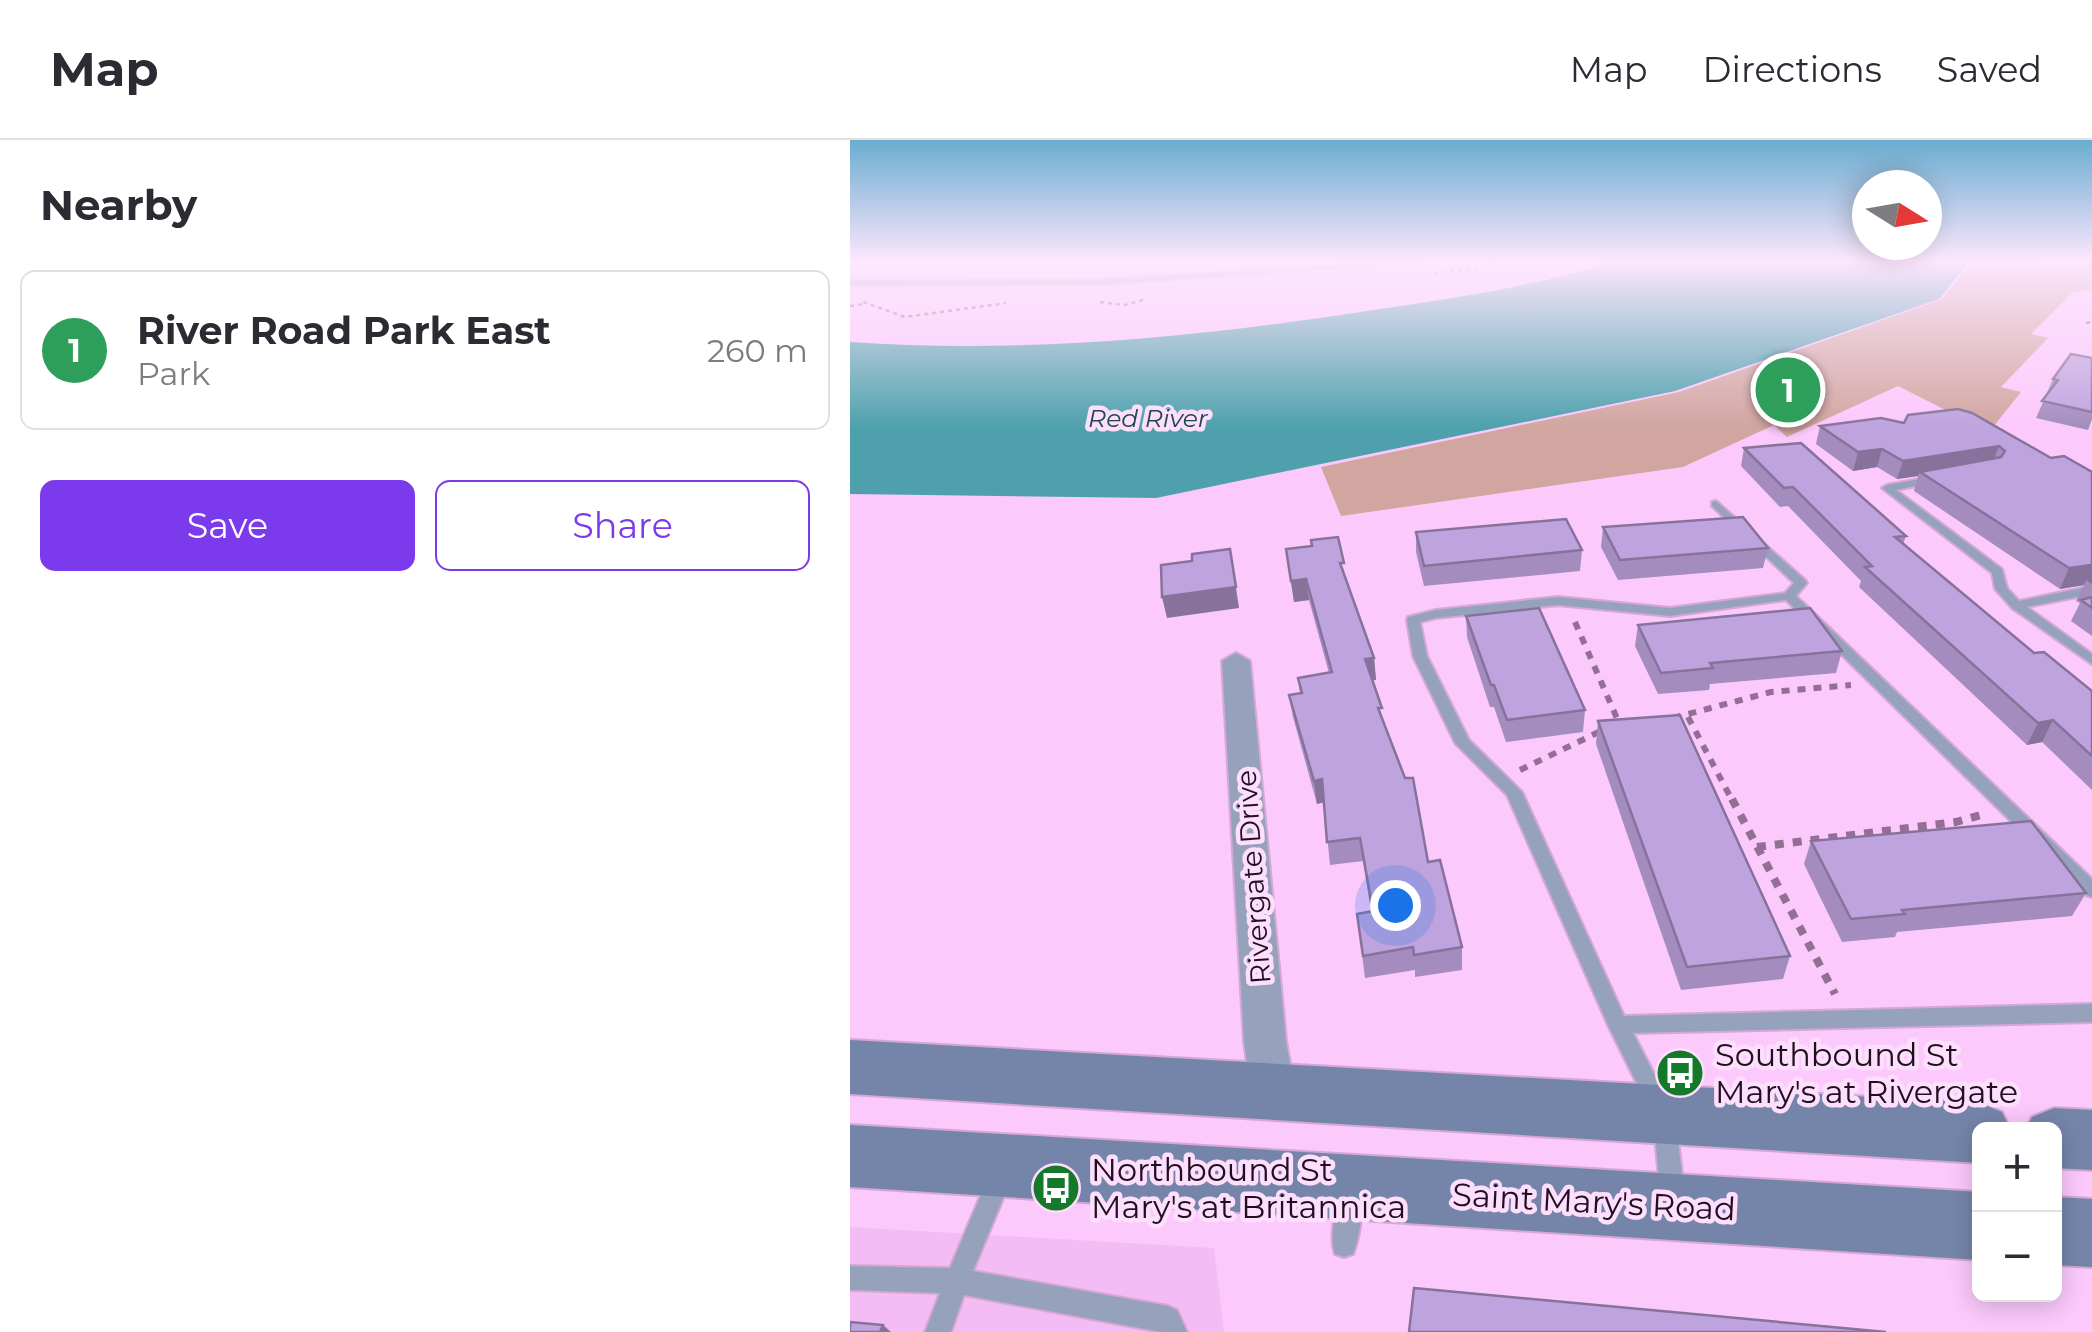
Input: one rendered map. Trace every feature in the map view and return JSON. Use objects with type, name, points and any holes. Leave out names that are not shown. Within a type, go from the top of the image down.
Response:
[{"type":"main road","points":[[850,1067],[1972,1133]]},
{"type":"main road","points":[[2062,1138],[2092,1140]]},
{"type":"main road","name":"Saint Mary's Road","points":[[850,1156],[1004,1166],[1348,1216],[1674,1207],[1972,1226]]},
{"type":"main road","points":[[850,1171],[914,1160]]},
{"type":"main road","points":[[2062,1231],[2092,1233]]},
{"type":"street","name":"Rivergate Drive","points":[[1236,660],[1265,1041],[1273,1092]]},
{"type":"lane","points":[[1956,476],[1886,488],[1998,572],[2001,589],[2016,604],[2092,660]]},
{"type":"lane","points":[[1674,1207],[1664,1115],[1618,1025],[1514,792],[1463,743],[1420,656],[1413,620],[1436,614],[1572,601],[1670,612],[1788,596],[1801,582],[1716,504]]},
{"type":"lane","points":[[2016,604],[2092,590]]},
{"type":"lane","points":[[1788,596],[2092,890]]},
{"type":"lane","points":[[1618,1025],[2092,1014]]},
{"type":"lane","points":[[938,1332],[1004,1166]]},
{"type":"lane","points":[[850,1278],[957,1281],[1168,1319],[1174,1332]]},
{"type":"path","points":[[1502,779],[1622,722],[1575,626],[1572,601]]},
{"type":"path","points":[[1671,718],[1688,717],[1771,692],[1877,682]]},
{"type":"path","points":[[1688,717],[1848,1020]]},
{"type":"path","points":[[1757,848],[1956,822],[2006,808]]},
{"type":"shaded area","points":[[1889,318],[2047,318],[2031,334],[2048,338],[2001,387],[2021,392],[1989,432],[1898,386],[1787,437],[1774,425],[1683,467],[1341,516],[1321,467],[1679,392]]},
{"type":"shaded area","points":[[850,1227],[1214,1248],[1224,1332],[850,1332]]},
{"type":"water","name":"Red River","points":[[1886,318],[1675,391],[1156,498],[850,494],[850,342],[981,346],[1112,341],[1308,320]]},
{"type":"building","points":[[2071,354],[2092,358],[2092,412],[2042,401]]},
{"type":"building","points":[[1958,409],[2051,458],[2064,456],[2092,472],[2092,565],[2069,568],[1920,472],[2001,457],[2005,451],[1999,446],[1903,461],[1882,449],[1858,452],[1820,426],[1881,418],[1904,423],[1908,415]]},
{"type":"building","points":[[1801,443],[1906,536],[1895,537],[2034,653],[2044,652],[2092,691],[2092,756],[2053,720],[2038,723],[1865,567],[1872,566],[1793,487],[1784,488],[1744,448]]},
{"type":"building","points":[[1743,517],[1768,548],[1620,560],[1603,527]]},
{"type":"building","points":[[1566,519],[1582,550],[1424,566],[1416,532]]},
{"type":"building","points":[[1338,537],[1344,563],[1340,563],[1374,658],[1365,659],[1382,708],[1378,708],[1405,778],[1413,778],[1428,862],[1440,860],[1462,947],[1414,955],[1413,947],[1363,956],[1357,914],[1373,911],[1360,838],[1327,842],[1322,779],[1314,781],[1289,695],[1302,693],[1298,678],[1332,672],[1306,579],[1291,581],[1286,549],[1312,546],[1311,540]]},
{"type":"building","points":[[1230,549],[1236,587],[1162,597],[1161,565],[1192,561],[1192,554]]},
{"type":"building","points":[[1539,608],[1585,710],[1507,720],[1466,616]]},
{"type":"building","points":[[1810,608],[1842,651],[1710,663],[1713,668],[1661,673],[1638,625]]},
{"type":"building","points":[[1680,715],[1790,956],[1687,967],[1598,721]]},
{"type":"building","points":[[2031,821],[2086,893],[1902,910],[1905,914],[1851,919],[1811,841]]},
{"type":"building","points":[[1414,1288],[1886,1332],[1409,1332]]},
{"type":"building","points":[[850,1322],[883,1325],[880,1332],[850,1332]]},
{"type":"place","name":"River Road Park East","points":[[1788,390]]},
{"type":"place","name":"Southbound St Mary's at Rivergate","points":[[1680,1073]]},
{"type":"place","name":"Northbound St Mary's at Britannica","points":[[1056,1188]]}]
